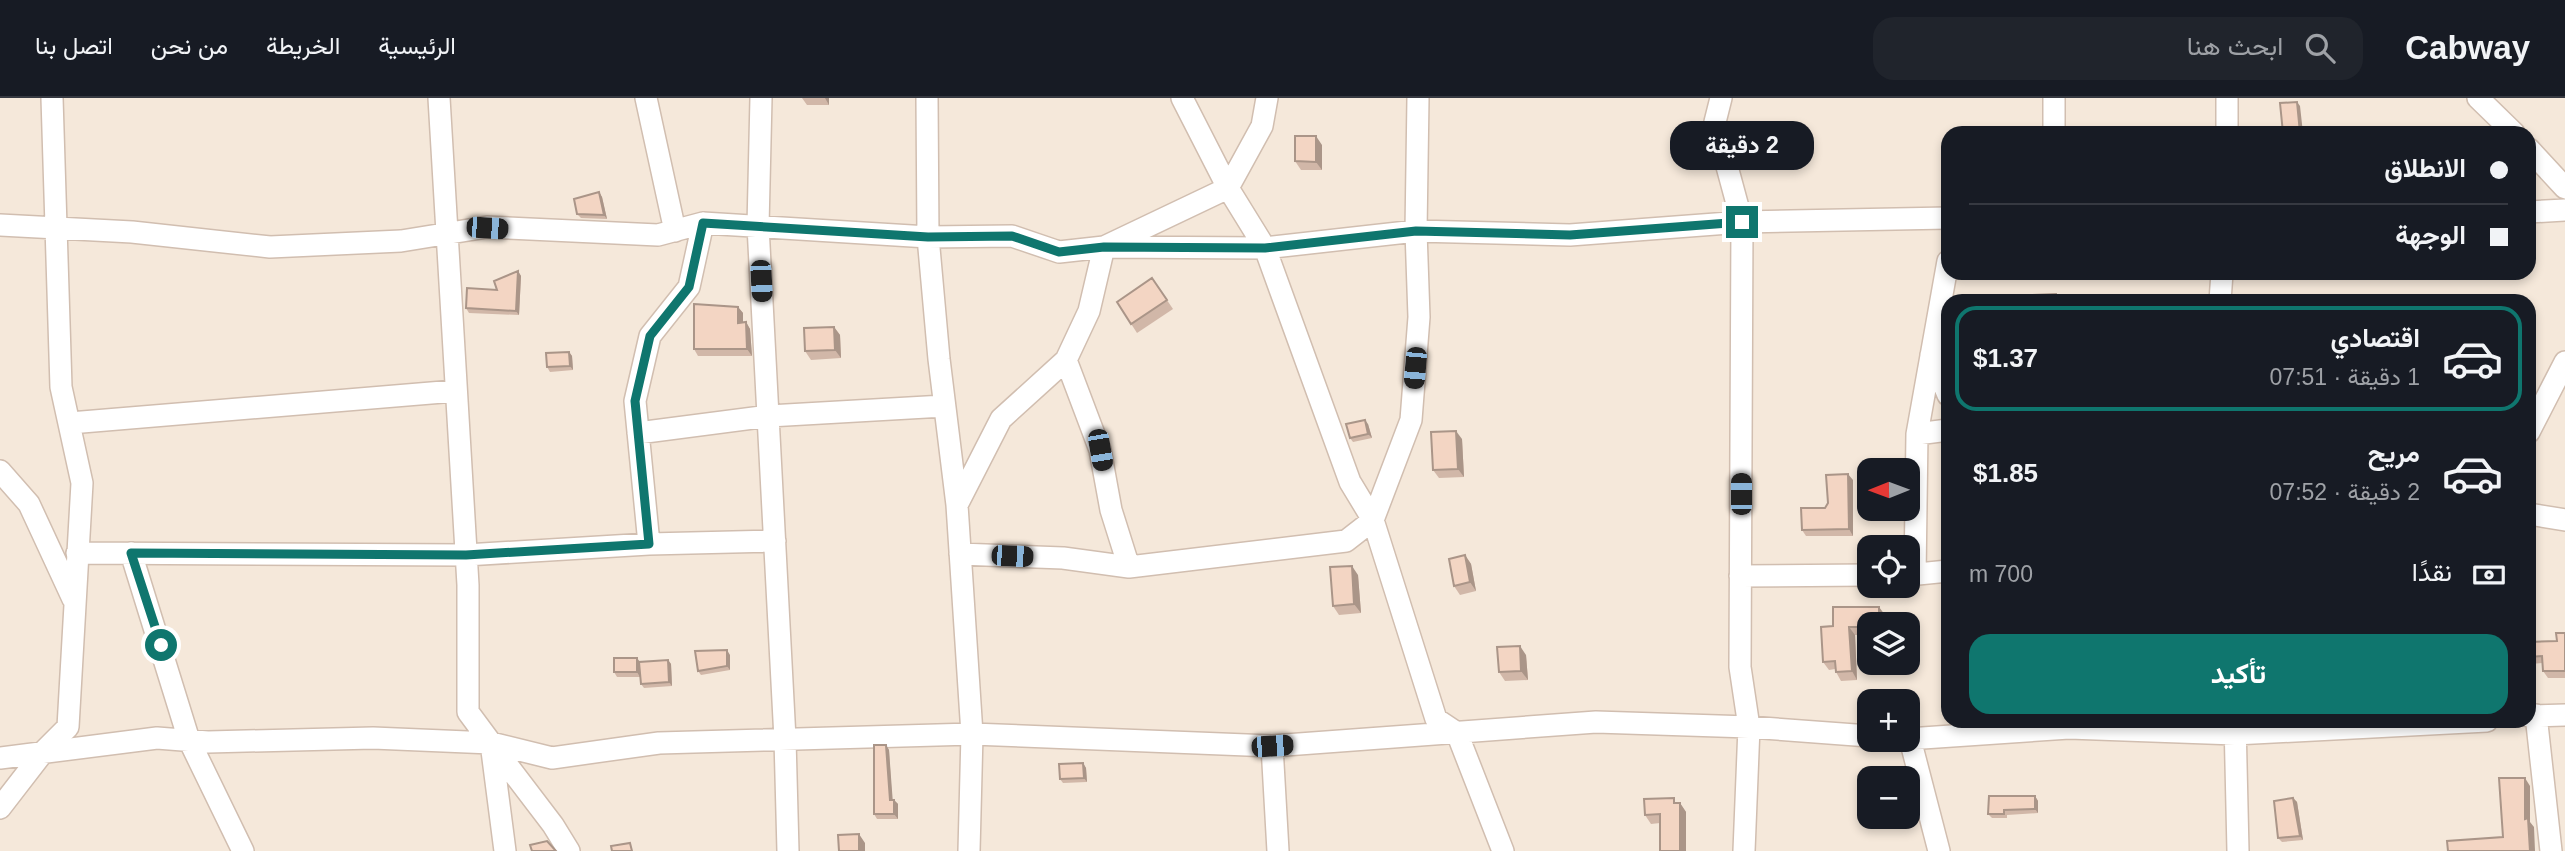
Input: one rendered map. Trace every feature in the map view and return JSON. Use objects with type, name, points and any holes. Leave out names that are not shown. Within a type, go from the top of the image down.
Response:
[{"type":"street","points":[[0,808],[44,751],[68,727],[82,483],[61,387],[51,98]]},
{"type":"street","points":[[439,98],[466,555],[468,712],[553,825],[569,851]]},
{"type":"street","points":[[646,98],[675,231]]},
{"type":"street","points":[[761,98],[758,226],[785,739],[788,851]]},
{"type":"street","points":[[927,98],[928,237],[944,406],[957,505],[972,734],[969,851]]},
{"type":"street","points":[[1182,98],[1228,188],[1265,248],[1350,482],[1373,520],[1436,719],[1457,733],[1503,851]]},
{"type":"street","points":[[1104,247],[1228,188],[1262,126],[1267,98]]},
{"type":"street","points":[[960,554],[1063,558],[1129,567],[1346,541],[1373,520],[1411,420],[1419,317],[1416,231],[1418,98]]},
{"type":"street","points":[[1721,98],[1716,122],[1742,222],[1740,667],[1749,727],[1744,851]]},
{"type":"street","points":[[2054,98],[2054,126]]},
{"type":"street","points":[[2227,98],[2227,126]]},
{"type":"street","points":[[2478,98],[2507,126]]},
{"type":"street","points":[[2536,157],[2565,188]]},
{"type":"street","points":[[2536,212],[2565,210]]},
{"type":"street","points":[[0,225],[270,247],[401,242],[487,228],[658,235],[703,223],[928,237],[1012,236],[1059,252],[1104,247],[1265,248],[1416,231],[1570,235],[1742,222],[1941,218]]},
{"type":"street","points":[[649,544],[635,401],[650,336],[689,287],[703,223]]},
{"type":"street","points":[[957,505],[1001,419],[1066,360],[1088,311],[1104,247]]},
{"type":"street","points":[[1913,535],[1917,434],[1941,300]]},
{"type":"street","points":[[1931,355],[1941,379]]},
{"type":"street","points":[[1066,360],[1100,450],[1111,510],[1129,567]]},
{"type":"street","points":[[2536,417],[2565,362]]},
{"type":"street","points":[[70,423],[455,391]]},
{"type":"street","points":[[638,433],[769,416],[944,406]]},
{"type":"street","points":[[1917,434],[1941,431]]},
{"type":"street","points":[[0,471],[29,504],[74,602]]},
{"type":"street","points":[[2536,515],[2565,520]]},
{"type":"street","points":[[77,553],[466,555],[649,544],[775,541]]},
{"type":"street","points":[[131,553],[189,740],[243,851]]},
{"type":"street","points":[[1920,574],[1941,572]]},
{"type":"street","points":[[1740,576],[1857,575]]},
{"type":"street","points":[[2536,715],[2565,715]]},
{"type":"street","points":[[0,758],[157,738],[373,738],[491,743],[552,758],[659,743],[972,734],[1272,746],[1597,722],[1749,727],[1857,735]]},
{"type":"street","points":[[1920,738],[2035,728]]},
{"type":"street","points":[[2235,728],[2238,851]]},
{"type":"street","points":[[2534,728],[2551,851]]},
{"type":"street","points":[[491,743],[505,851]]},
{"type":"street","points":[[1272,746],[1278,851]]},
{"type":"street","points":[[1912,752],[1939,851]]},
{"type":"shaded area","points":[[0,98],[2565,98],[2565,851],[0,851]]},
{"type":"building","points":[[2297,102],[2299,126],[2282,126],[2280,103]]},
{"type":"building","points":[[1295,136],[1316,136],[1316,162],[1295,161]]},
{"type":"building","points":[[599,192],[604,215],[577,214],[574,199]]},
{"type":"building","points":[[518,271],[516,311],[466,308],[467,288],[497,290],[494,281]]},
{"type":"building","points":[[1152,278],[1167,300],[1131,324],[1117,302]]},
{"type":"building","points":[[694,304],[738,307],[738,323],[746,322],[747,349],[694,349]]},
{"type":"building","points":[[834,327],[835,350],[805,351],[804,328]]},
{"type":"building","points":[[569,352],[570,366],[547,367],[546,353]]},
{"type":"building","points":[[1365,420],[1368,434],[1350,438],[1346,424]]},
{"type":"building","points":[[1456,431],[1458,469],[1433,470],[1431,432]]},
{"type":"building","points":[[1848,474],[1849,529],[1802,530],[1801,508],[1825,508],[1828,503],[1826,475]]},
{"type":"building","points":[[1465,555],[1470,582],[1454,586],[1449,559]]},
{"type":"building","points":[[1352,566],[1354,604],[1333,606],[1330,567]]},
{"type":"building","points":[[1833,607],[1879,607],[1879,612],[1857,612],[1857,627],[1849,627],[1852,671],[1836,672],[1835,661],[1823,662],[1821,627],[1833,626]]},
{"type":"building","points":[[2556,633],[2565,633],[2565,671],[2543,671],[2542,656],[2536,656],[2536,642],[2557,641]]},
{"type":"building","points":[[1520,646],[1521,671],[1499,672],[1497,647]]},
{"type":"building","points":[[727,650],[727,666],[698,671],[695,651]]},
{"type":"building","points":[[614,658],[637,658],[637,672],[614,672]]},
{"type":"building","points":[[668,660],[669,682],[641,684],[639,662]]},
{"type":"building","points":[[874,745],[886,745],[890,800],[894,800],[894,814],[874,814]]},
{"type":"building","points":[[1083,763],[1084,778],[1060,779],[1059,764]]},
{"type":"building","points":[[2499,778],[2525,778],[2525,819],[2528,818],[2530,851],[2448,851],[2447,841],[2503,837]]},
{"type":"building","points":[[1989,796],[2035,796],[2035,809],[2004,810],[2004,814],[1988,814]]},
{"type":"building","points":[[1674,798],[1674,803],[1680,803],[1680,851],[1660,851],[1660,814],[1645,815],[1644,799]]},
{"type":"building","points":[[2293,798],[2300,836],[2278,838],[2274,801]]},
{"type":"building","points":[[859,834],[859,851],[839,851],[838,835]]},
{"type":"building","points":[[547,841],[556,851],[532,851],[530,845]]},
{"type":"building","points":[[630,843],[632,851],[612,851],[611,846]]},
{"type":"route","points":[[161,645],[131,553],[466,555],[649,544],[635,401],[650,336],[689,287],[703,223],[928,237],[1012,236],[1059,252],[1104,247],[1265,248],[1416,231],[1570,235],[1742,222]]}]
